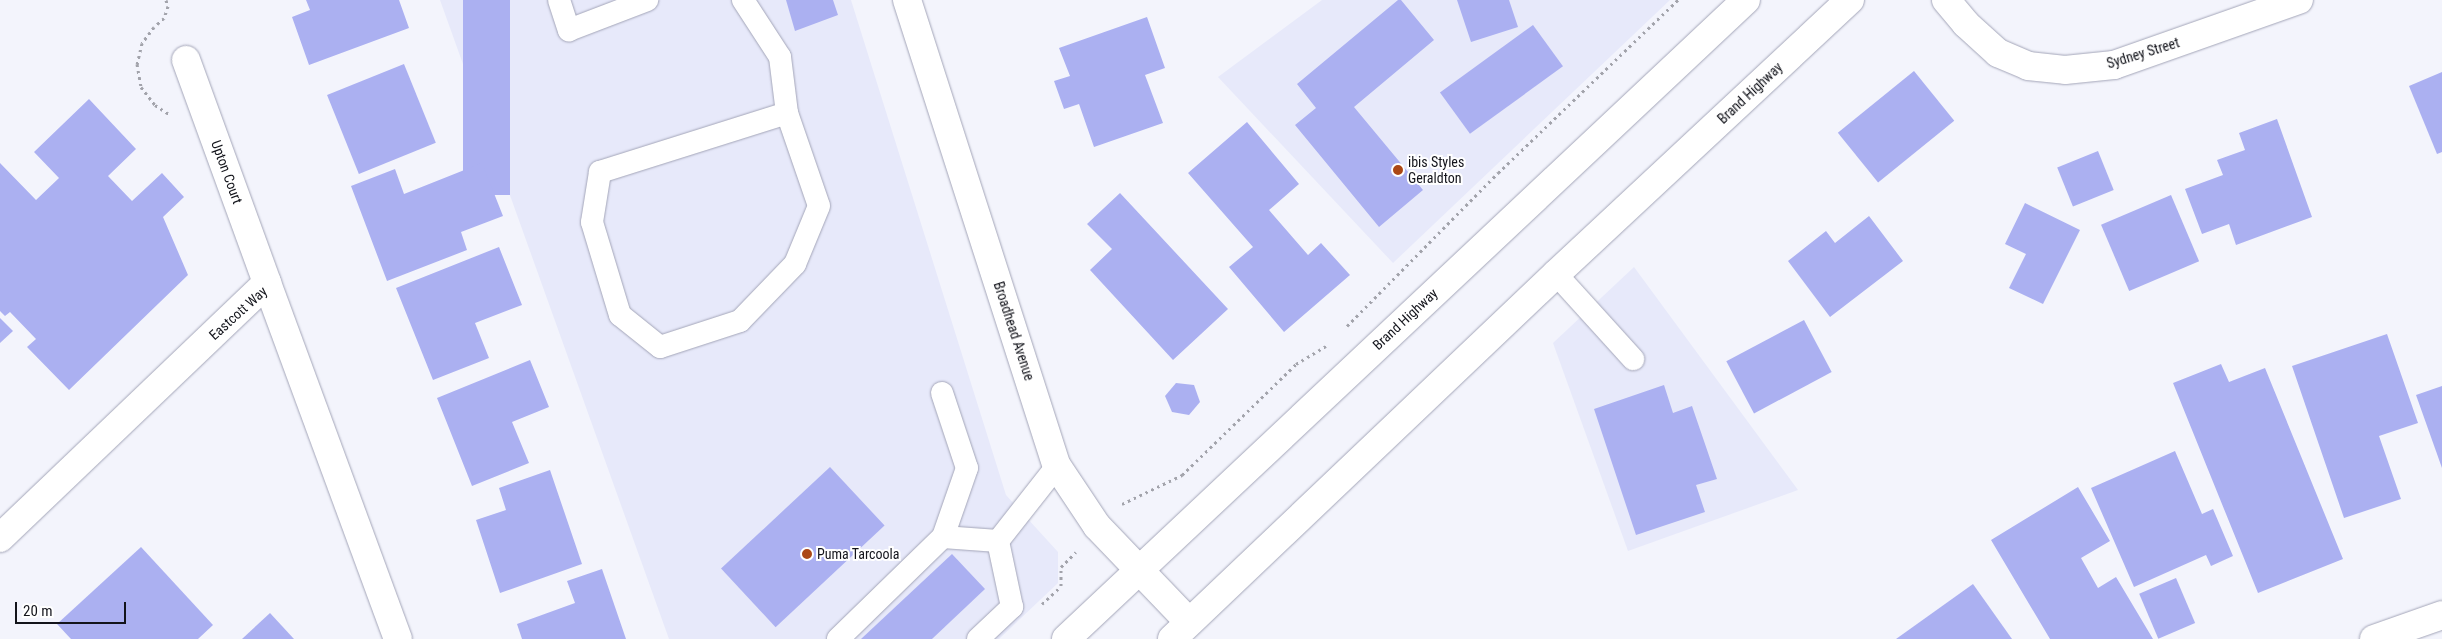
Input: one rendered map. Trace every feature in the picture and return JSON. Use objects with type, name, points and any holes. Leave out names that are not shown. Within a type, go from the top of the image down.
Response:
[{"type":"main road","name":"Broadhead Avenue","points":[[907,0],[1057,466],[1097,526],[1138,570],[1180,631]]},
{"type":"main road","name":"Brand Highway","points":[[1066,639],[1746,0]]},
{"type":"main road","name":"Brand Highway","points":[[1180,631],[1556,274],[1850,0]]},
{"type":"main road","name":"Sydney Street","points":[[1946,0],[1966,24],[1998,53],[2028,66],[2065,70],[2114,65],[2299,0]]},
{"type":"main road","name":"Upton Court","points":[[186,60],[268,283]]},
{"type":"main road","name":"Eastcott Way","points":[[0,538],[268,283],[398,639]]},
{"type":"main road","points":[[2374,639],[2442,615]]},
{"type":"lane","points":[[559,0],[569,30],[647,0]]},
{"type":"lane","points":[[743,0],[780,58],[787,113],[819,206],[795,264],[740,321],[660,347],[620,315],[592,222],[600,172],[787,113]]},
{"type":"lane","points":[[1556,274],[1633,359]]},
{"type":"lane","points":[[838,639],[943,537],[967,468],[942,393]]},
{"type":"lane","points":[[998,541],[1057,466]]},
{"type":"lane","points":[[943,537],[998,541]]},
{"type":"lane","points":[[978,639],[1012,607],[998,541]]},
{"type":"path","points":[[166,0],[168,6],[164,18],[154,27],[142,43],[137,64],[141,87],[155,105],[173,117]]},
{"type":"path","points":[[1342,331],[1498,173],[1678,0]]},
{"type":"path","points":[[1126,501],[1182,474],[1296,364],[1328,345]]},
{"type":"shaded area","points":[[440,0],[851,0],[1006,495],[1058,552],[1058,583],[999,639],[669,639]]},
{"type":"shaded area","name":"ibis Styles Geraldton","points":[[1322,0],[1670,0],[1393,263],[1218,77]]},
{"type":"shaded area","points":[[1634,267],[1798,490],[1628,551],[1553,343]]},
{"type":"building","points":[[306,0],[399,0],[409,28],[309,65],[292,17],[310,10]]},
{"type":"building","points":[[463,0],[510,0],[510,195],[463,195]]},
{"type":"building","points":[[786,0],[833,0],[838,15],[795,31]]},
{"type":"building","points":[[1398,0],[1401,0],[1434,40],[1354,107],[1423,190],[1379,227],[1295,125],[1316,108],[1297,84]]},
{"type":"building","points":[[1457,0],[1509,0],[1518,27],[1471,42]]},
{"type":"building","points":[[1147,17],[1165,68],[1145,75],[1163,123],[1094,147],[1079,104],[1064,109],[1054,81],[1070,76],[1059,48]]},
{"type":"building","points":[[1533,25],[1563,66],[1470,134],[1440,93]]},
{"type":"building","points":[[404,64],[436,143],[359,174],[327,95]]},
{"type":"building","points":[[1914,71],[1954,121],[1878,182],[1838,133]]},
{"type":"building","points":[[2442,72],[2442,152],[2437,154],[2409,86]]},
{"type":"building","points":[[89,99],[136,149],[108,176],[132,201],[162,173],[184,197],[163,217],[188,275],[69,390],[27,347],[36,339],[10,312],[5,316],[0,311],[0,163],[36,200],[59,178],[34,152]]},
{"type":"building","points":[[2277,119],[2312,217],[2236,245],[2229,224],[2202,234],[2185,189],[2223,175],[2217,160],[2245,150],[2239,133]]},
{"type":"building","points":[[1247,122],[1299,184],[1269,210],[1308,255],[1321,243],[1350,275],[1284,332],[1229,267],[1253,247],[1188,173]]},
{"type":"building","points":[[2098,151],[2114,190],[2073,206],[2057,167]]},
{"type":"building","points":[[482,163],[503,216],[461,232],[467,250],[387,281],[351,186],[395,169],[404,194]]},
{"type":"building","points":[[1120,193],[1228,309],[1173,360],[1090,270],[1112,249],[1087,224]]},
{"type":"building","points":[[2171,195],[2199,261],[2129,291],[2101,225]]},
{"type":"building","points":[[2025,203],[2080,230],[2043,304],[2009,288],[2026,254],[2005,244]]},
{"type":"building","points":[[1869,216],[1903,261],[1830,317],[1788,261],[1826,231],[1835,243]]},
{"type":"building","points":[[499,247],[522,305],[475,323],[489,358],[433,380],[396,288]]},
{"type":"building","points":[[0,318],[13,331],[0,343]]},
{"type":"building","points":[[1804,320],[1832,372],[1754,413],[1726,361]]},
{"type":"building","points":[[2387,334],[2418,423],[2379,436],[2401,499],[2344,518],[2292,366]]},
{"type":"building","points":[[530,360],[549,407],[512,422],[529,463],[472,486],[437,398]]},
{"type":"building","points":[[2221,364],[2229,382],[2265,368],[2343,559],[2258,593],[2173,383]]},
{"type":"building","points":[[1176,383],[1194,385],[1200,402],[1189,415],[1172,412],[1165,396]]},
{"type":"building","points":[[1664,385],[1673,413],[1692,406],[1717,479],[1696,485],[1705,512],[1636,535],[1594,409]]},
{"type":"building","points":[[2442,386],[2442,468],[2416,395]]},
{"type":"building","points":[[2175,451],[2202,514],[2213,509],[2233,556],[2211,566],[2206,555],[2134,587],[2091,488]]},
{"type":"building","points":[[830,467],[885,526],[776,627],[721,569]]},
{"type":"building","points":[[550,470],[582,564],[500,593],[476,520],[506,510],[499,488]]},
{"type":"building","points":[[2078,487],[2110,541],[2081,558],[2098,588],[2116,577],[2153,639],[2050,639],[1991,540]]},
{"type":"building","points":[[141,547],[213,625],[198,639],[71,639],[57,624]]},
{"type":"building","points":[[952,554],[985,589],[932,639],[861,639]]},
{"type":"building","points":[[602,569],[626,639],[522,639],[517,624],[575,603],[567,581]]},
{"type":"building","points":[[2176,578],[2195,623],[2158,639],[2139,594]]},
{"type":"building","points":[[1973,584],[2012,639],[1896,639]]},
{"type":"building","points":[[270,613],[294,639],[242,639]]},
{"type":"place","name":"ibis Styles Geraldton","points":[[1398,170]]},
{"type":"place","name":"Puma Tarcoola","points":[[807,554]]}]
